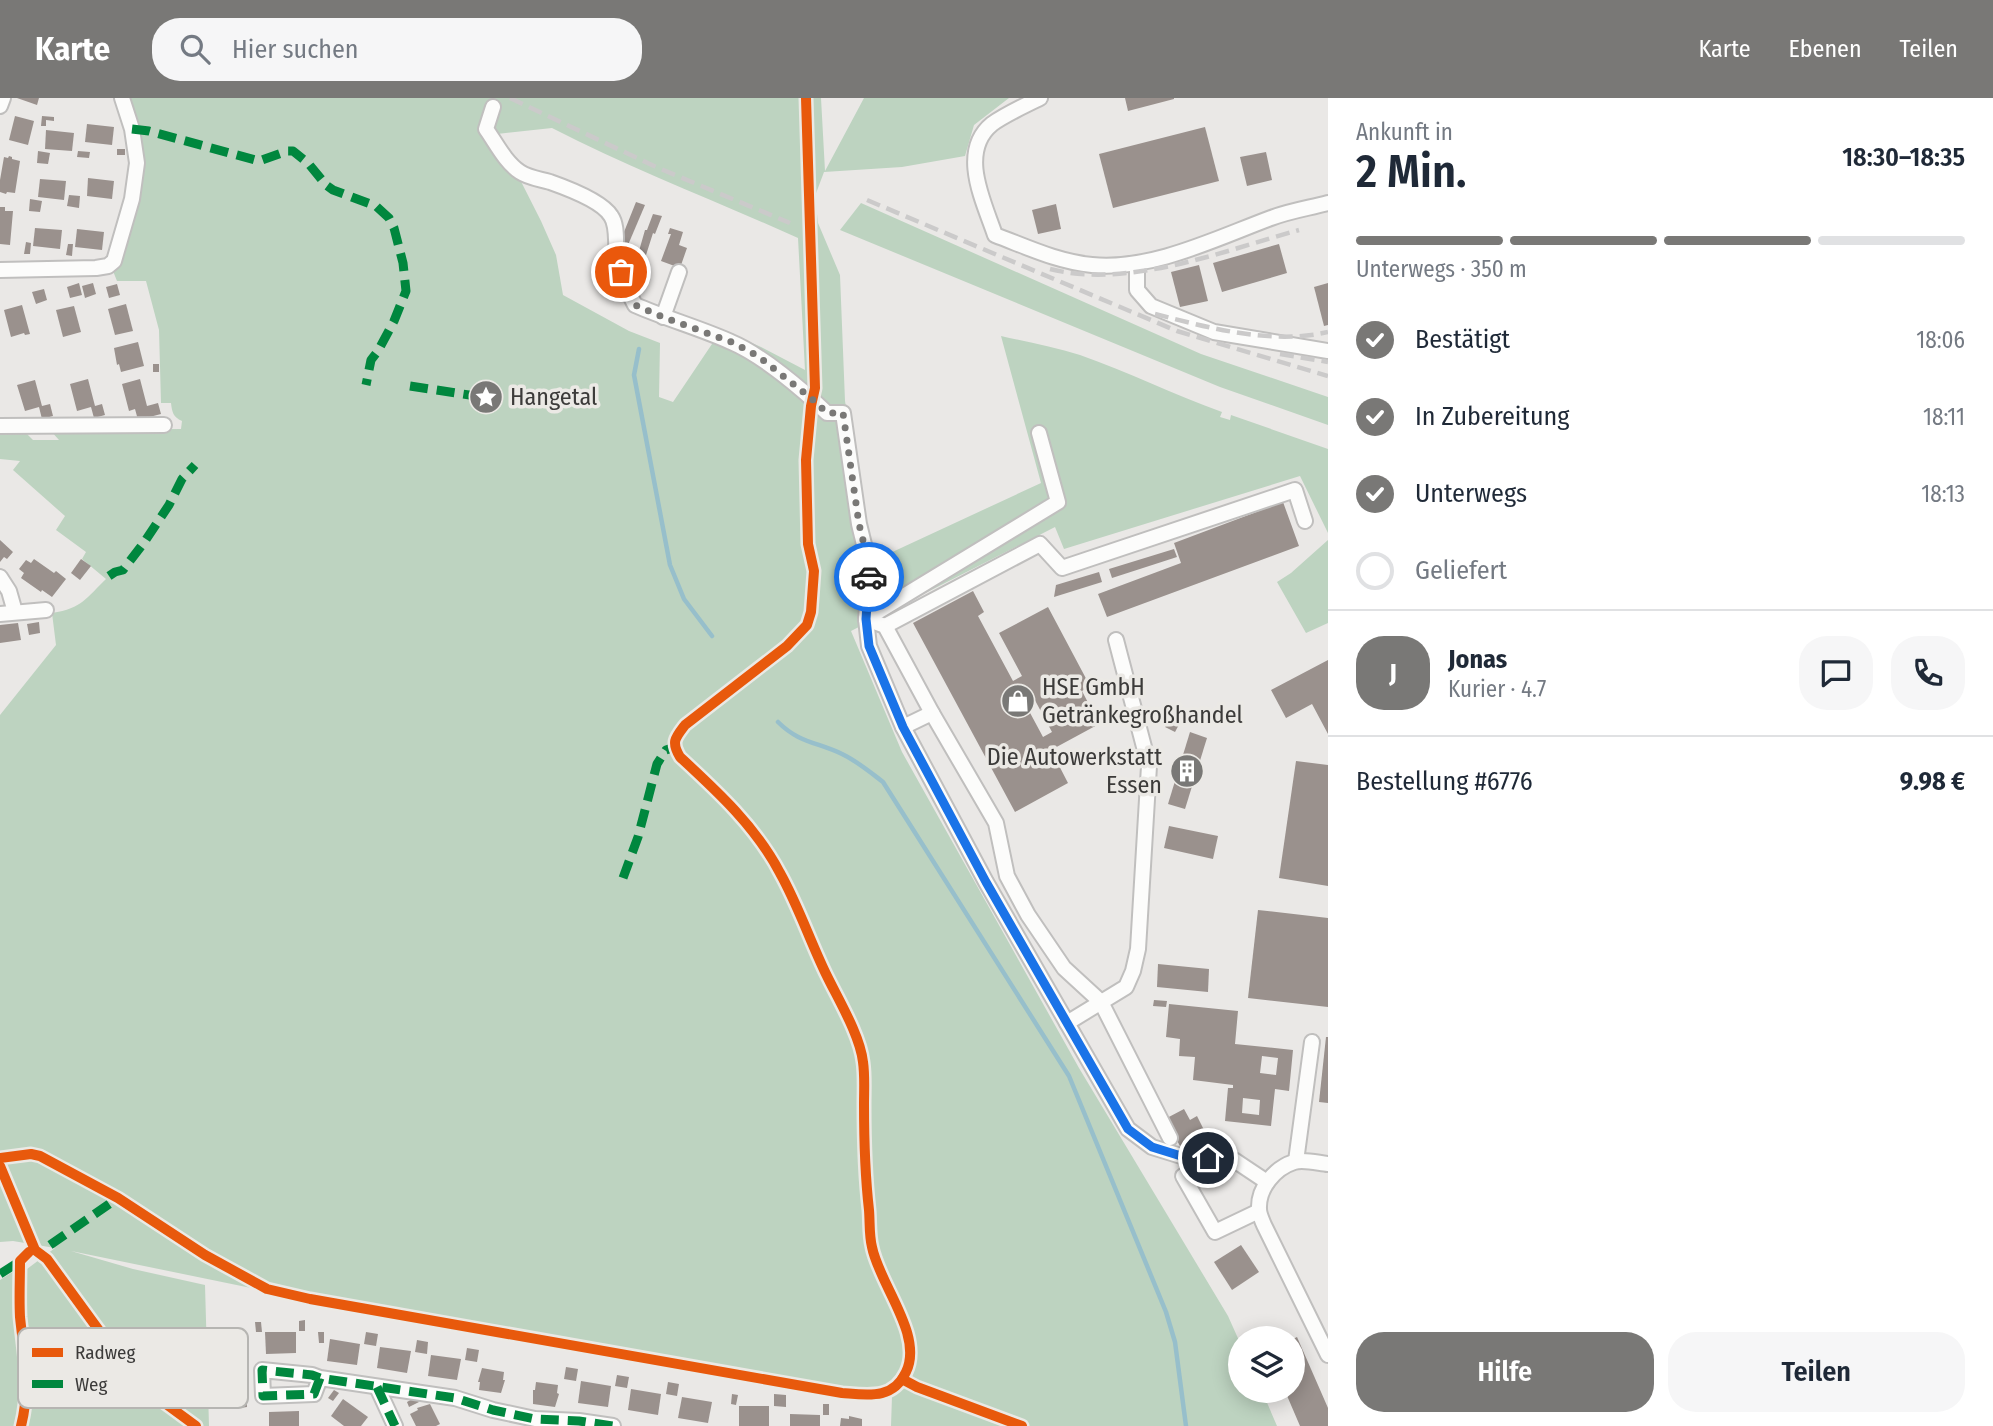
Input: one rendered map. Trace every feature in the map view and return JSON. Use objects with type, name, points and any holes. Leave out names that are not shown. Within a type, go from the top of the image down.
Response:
[{"type":"street","points":[[0,106],[3,98]]},
{"type":"street","points":[[0,270],[96,268],[108,266],[117,255],[132,199],[137,163],[132,129],[122,98]]},
{"type":"street","points":[[1040,98],[994,123],[979,139],[975,159],[977,180],[995,235],[1059,259],[1093,265],[1137,264],[1227,237],[1273,217],[1328,203]]},
{"type":"street","points":[[493,107],[486,129],[520,173],[578,193],[610,214],[614,220],[617,254],[635,305],[734,343],[758,356],[827,413],[843,413],[859,524],[870,569],[866,619],[869,646],[903,727],[986,882],[1128,1129],[1152,1147],[1181,1156],[1234,1160],[1267,1182]]},
{"type":"street","points":[[1137,264],[1137,290],[1151,306],[1214,332],[1328,351]]},
{"type":"street","points":[[663,317],[679,272]]},
{"type":"street","points":[[0,426],[164,425]]},
{"type":"street","points":[[866,619],[1058,502],[1039,433]]},
{"type":"street","points":[[885,626],[1040,544],[1062,568],[1295,490],[1305,521]]},
{"type":"street","points":[[0,577],[9,591],[15,612]]},
{"type":"street","points":[[0,614],[46,610]]},
{"type":"street","points":[[866,619],[885,626],[996,823],[1007,876],[1028,915],[1064,968],[1101,1002],[1170,1138]]},
{"type":"street","points":[[1067,1023],[1126,987],[1138,949],[1149,766],[1116,640]]},
{"type":"street","points":[[903,727],[932,713]]},
{"type":"street","points":[[1296,1161],[1312,1042]]},
{"type":"street","points":[[1328,1164],[1296,1161],[1279,1170],[1267,1182],[1261,1195],[1259,1211],[1328,1355]]},
{"type":"street","points":[[1183,1176],[1214,1232],[1259,1211]]},
{"type":"street","points":[[320,1378],[455,1398],[535,1419],[613,1426]]},
{"type":"street","points":[[377,1387],[395,1426]]},
{"type":"green space","points":[[128,98],[821,98],[825,171],[864,98],[1009,98],[974,125],[965,156],[902,167],[824,172],[815,196],[818,223],[840,275],[845,401],[873,561],[1041,483],[1001,336],[1080,355],[1222,412],[1220,417],[1230,420],[1231,415],[1328,449],[1328,533],[1300,476],[1064,549],[1055,527],[851,631],[902,752],[1079,1068],[1228,1316],[1232,1326],[1228,1326],[1228,1403],[1267,1403],[1277,1426],[891,1426],[892,1396],[860,1400],[819,1388],[305,1299],[71,1251],[133,1269],[205,1285],[206,1328],[18,1328],[18,1408],[208,1408],[209,1426],[27,1426],[30,1412],[21,1411],[17,1426],[0,1426],[0,1280],[14,1271],[27,1269],[55,1248],[13,1241],[0,1242],[0,715],[56,645],[52,613],[77,605],[106,579],[82,559],[86,552],[56,530],[65,516],[13,470],[20,461],[0,459],[0,431],[23,430],[33,440],[59,440],[50,430],[181,429],[182,421],[174,414],[171,403],[161,403],[159,330],[146,281],[117,281],[111,266],[133,200],[132,126],[136,118]],"holes":[[[552,128],[643,171],[798,238],[805,370],[711,325],[714,341],[673,402],[659,397],[660,343],[629,331],[563,295],[556,255],[497,134]]]},
{"type":"green space","points":[[861,203],[1201,354],[1328,397],[1328,425],[1220,387],[840,230]]},
{"type":"green space","points":[[1328,540],[1328,623],[1306,633],[1277,582]]},
{"type":"building","points":[[17,98],[39,98],[37,105]]},
{"type":"building","points":[[1125,98],[1174,98],[1174,99],[1128,111]]},
{"type":"building","points":[[15,116],[34,121],[28,145],[9,140]]},
{"type":"building","points":[[42,116],[54,117],[54,121],[46,120],[46,126],[41,126]]},
{"type":"building","points":[[87,124],[114,127],[112,145],[85,142]]},
{"type":"building","points":[[1205,127],[1219,181],[1113,208],[1099,154]]},
{"type":"building","points":[[46,130],[74,133],[72,151],[45,149]]},
{"type":"building","points":[[117,149],[125,149],[125,155],[117,155]]},
{"type":"building","points":[[38,151],[50,153],[48,164],[37,163]]},
{"type":"building","points":[[78,151],[90,152],[89,158],[77,157]]},
{"type":"building","points":[[1266,152],[1272,180],[1247,186],[1240,157]]},
{"type":"building","points":[[9,156],[20,161],[15,193],[6,194],[0,192],[0,180],[4,157]]},
{"type":"building","points":[[88,178],[114,181],[112,199],[87,196]]},
{"type":"building","points":[[40,179],[66,181],[64,200],[38,197]]},
{"type":"building","points":[[69,195],[80,196],[79,208],[67,206]]},
{"type":"building","points":[[30,199],[42,201],[40,212],[29,211]]},
{"type":"building","points":[[636,202],[645,205],[628,245],[620,242]]},
{"type":"building","points":[[1056,204],[1061,229],[1038,234],[1032,210]]},
{"type":"building","points":[[0,207],[5,207],[5,211],[13,211],[10,245],[0,244]]},
{"type":"building","points":[[653,214],[662,216],[655,234],[653,233],[640,274],[633,272],[645,230]]},
{"type":"building","points":[[35,228],[62,230],[60,249],[33,246]]},
{"type":"building","points":[[670,228],[683,232],[679,245],[687,248],[680,268],[661,261],[671,234],[668,234]]},
{"type":"building","points":[[77,229],[104,232],[102,250],[75,247]]},
{"type":"building","points":[[26,242],[31,243],[30,254],[24,254]]},
{"type":"building","points":[[68,244],[73,244],[72,256],[66,255]]},
{"type":"building","points":[[1279,244],[1287,273],[1222,292],[1213,263]]},
{"type":"building","points":[[1199,265],[1208,301],[1180,307],[1171,272]]},
{"type":"building","points":[[79,283],[82,295],[70,298],[67,287]]},
{"type":"building","points":[[93,283],[96,294],[85,298],[82,286]]},
{"type":"building","points":[[1328,283],[1328,325],[1324,326],[1314,287]]},
{"type":"building","points":[[117,284],[120,295],[109,298],[106,287]]},
{"type":"building","points":[[44,289],[47,300],[36,304],[32,292]]},
{"type":"building","points":[[126,304],[133,331],[115,335],[108,309]]},
{"type":"building","points":[[22,305],[30,334],[11,337],[4,310]]},
{"type":"building","points":[[74,306],[81,332],[63,337],[56,310]]},
{"type":"building","points":[[138,342],[144,366],[121,372],[114,348]]},
{"type":"building","points":[[153,364],[159,364],[159,372],[153,372]]},
{"type":"building","points":[[88,379],[95,406],[102,404],[105,415],[94,418],[91,407],[77,411],[70,384]]},
{"type":"building","points":[[140,379],[147,406],[158,403],[161,414],[138,420],[135,409],[129,411],[122,384]]},
{"type":"building","points":[[35,380],[42,406],[50,404],[53,416],[42,419],[39,407],[25,411],[17,385]]},
{"type":"building","points":[[1283,502],[1299,546],[1107,617],[1098,594],[1181,563],[1174,543]]},
{"type":"building","points":[[0,540],[13,552],[0,562]]},
{"type":"building","points":[[1174,549],[1177,557],[1112,578],[1109,569]]},
{"type":"building","points":[[34,559],[66,579],[52,597],[21,578],[24,573],[19,569],[26,560],[31,563]]},
{"type":"building","points":[[81,559],[91,566],[80,580],[71,573]]},
{"type":"building","points":[[1099,572],[1102,582],[1054,597],[1056,585]]},
{"type":"building","points":[[973,591],[984,612],[978,616],[1013,681],[1022,676],[999,633],[1048,607],[1090,686],[1082,691],[1099,724],[1051,750],[1068,783],[1015,812],[913,623]],"holes":[[[1030,691],[1052,732],[1043,737],[1021,696]]]},
{"type":"building","points":[[39,622],[40,633],[29,635],[27,624]]},
{"type":"building","points":[[18,623],[21,640],[0,643],[0,625]]},
{"type":"building","points":[[1328,660],[1328,734],[1312,704],[1286,718],[1271,690]]},
{"type":"building","points":[[1172,714],[1182,719],[1175,732],[1165,727]]},
{"type":"building","name":"Die Autowerkstatt Essen","points":[[1190,732],[1207,738],[1185,809],[1168,804]]},
{"type":"building","points":[[1296,761],[1328,765],[1328,886],[1279,878]]},
{"type":"building","points":[[1169,826],[1218,836],[1213,859],[1164,848]]},
{"type":"building","points":[[1258,910],[1328,918],[1328,1007],[1248,998]]},
{"type":"building","points":[[1158,964],[1209,969],[1208,992],[1157,987]]},
{"type":"building","points":[[1154,1000],[1167,1001],[1166,1007],[1153,1006]]},
{"type":"building","points":[[1169,1004],[1238,1011],[1235,1044],[1293,1050],[1289,1091],[1275,1089],[1271,1126],[1225,1121],[1228,1088],[1233,1088],[1233,1085],[1193,1080],[1195,1057],[1179,1056],[1180,1039],[1166,1037]],"holes":[[[1262,1056],[1278,1058],[1276,1075],[1260,1073]],[[1243,1098],[1260,1100],[1259,1115],[1242,1113]]]},
{"type":"building","points":[[1328,1037],[1328,1103],[1319,1102]]},
{"type":"building","points":[[1184,1109],[1190,1120],[1197,1116],[1205,1132],[1180,1146],[1165,1119]]},
{"type":"building","points":[[1241,1245],[1259,1272],[1232,1290],[1214,1262]]},
{"type":"building","points":[[305,1320],[305,1331],[299,1331],[299,1321]]},
{"type":"building","points":[[255,1322],[261,1322],[262,1332],[256,1332]]},
{"type":"building","points":[[265,1332],[296,1332],[296,1353],[266,1354]]},
{"type":"building","points":[[318,1332],[324,1332],[324,1343],[319,1343]]},
{"type":"building","points":[[366,1332],[378,1334],[376,1346],[364,1344]]},
{"type":"building","points":[[330,1339],[360,1344],[357,1365],[327,1361]]},
{"type":"building","points":[[417,1340],[428,1342],[427,1354],[415,1352]]},
{"type":"building","points":[[380,1347],[411,1351],[407,1373],[377,1368]]},
{"type":"building","points":[[467,1348],[479,1350],[477,1362],[465,1360]]},
{"type":"building","points":[[431,1355],[461,1359],[457,1380],[428,1376]]},
{"type":"building","points":[[1305,1355],[1328,1408],[1328,1426],[1300,1426],[1290,1403],[1305,1403]]},
{"type":"building","points":[[566,1367],[578,1369],[576,1381],[564,1379]]},
{"type":"building","points":[[482,1368],[504,1372],[505,1380],[501,1393],[479,1390]]},
{"type":"building","points":[[617,1375],[629,1377],[627,1388],[615,1386]]},
{"type":"building","points":[[581,1381],[611,1386],[608,1407],[578,1403]]},
{"type":"building","points":[[536,1382],[558,1385],[559,1394],[555,1407],[533,1404]]},
{"type":"building","points":[[668,1382],[679,1384],[677,1396],[666,1394]]},
{"type":"building","points":[[631,1389],[661,1394],[658,1415],[628,1410]]},
{"type":"building","points":[[334,1390],[339,1393],[333,1401],[328,1398]]},
{"type":"building","points":[[732,1394],[738,1395],[736,1405],[731,1404]]},
{"type":"building","points":[[774,1394],[786,1395],[786,1407],[774,1406]]},
{"type":"building","points":[[416,1397],[419,1402],[409,1407],[407,1402]]},
{"type":"building","points":[[682,1397],[712,1402],[708,1423],[678,1418]]},
{"type":"building","points":[[343,1399],[368,1417],[361,1426],[344,1426],[331,1416]]},
{"type":"building","points":[[430,1404],[440,1424],[416,1426],[410,1414],[418,1410],[417,1408]]},
{"type":"building","points":[[823,1404],[829,1404],[829,1415],[823,1415]]},
{"type":"building","points":[[739,1406],[769,1406],[769,1426],[739,1426]]},
{"type":"building","points":[[299,1411],[299,1426],[269,1426],[269,1412]]},
{"type":"building","points":[[790,1414],[820,1415],[820,1426],[790,1426]]},
{"type":"building","points":[[849,1416],[862,1419],[862,1426],[840,1426],[841,1418],[849,1419]]},
{"type":"waterway","points":[[639,349],[634,375],[670,565],[684,599],[712,636]]},
{"type":"waterway","points":[[778,722],[801,738],[848,757],[883,782],[1069,1076],[1166,1312],[1175,1342],[1186,1426]]},
{"type":"railway","points":[[510,98],[656,167],[790,223]]},
{"type":"railway","points":[[867,200],[1177,331],[1328,376]]},
{"type":"railway","points":[[1050,269],[1080,274],[1143,271],[1207,257],[1299,230]]},
{"type":"railway","points":[[1155,314],[1263,336],[1306,336],[1328,332]]},
{"type":"railway","points":[[1280,354],[1328,362]]},
{"type":"marked path","points":[[132,129],[149,131],[259,161],[293,151],[333,190],[376,206],[389,218],[403,263],[406,291],[394,321],[371,360],[366,385]]},
{"type":"marked path","points":[[410,386],[476,396]]},
{"type":"marked path","points":[[109,576],[123,570],[169,505],[182,479],[195,465]]},
{"type":"marked path","points":[[623,878],[638,837],[657,764],[666,750],[675,747]]},
{"type":"marked path","points":[[50,1245],[118,1198]]},
{"type":"marked path","points":[[0,1274],[22,1260]]},
{"type":"marked path","points":[[320,1378],[314,1394],[263,1396],[262,1370],[312,1375],[455,1398],[535,1419],[613,1426]]},
{"type":"marked path","points":[[377,1387],[395,1426]]},
{"type":"cycle path","points":[[0,1158],[31,1154],[40,1156],[118,1198],[205,1255],[267,1289],[310,1299],[842,1393],[879,1394],[901,1381],[910,1358],[909,1342],[871,1242],[865,1157],[864,1072],[858,1040],[793,898],[770,856],[735,811],[680,757],[675,744],[685,725],[787,646],[807,625],[811,612],[814,571],[808,544],[806,460],[815,388],[806,98]]},
{"type":"cycle path","points":[[0,1166],[35,1250],[47,1259],[97,1328]]},
{"type":"cycle path","points":[[21,1328],[20,1261],[29,1252]]},
{"type":"cycle path","points":[[902,1379],[1022,1426]]},
{"type":"cycle path","points":[[21,1426],[24,1408]]},
{"type":"cycle path","points":[[172,1408],[196,1426]]},
{"type":"way so far","points":[[621,272],[635,305],[734,343],[758,356],[827,413],[843,413],[859,524],[870,569],[869,577]]},
{"type":"place","name":"Hangetal","points":[[486,397]]},
{"type":"place","name":"HSE GmbH Getränkegroßhandel","points":[[1018,701]]},
{"type":"place","name":"Die Autowerkstatt Essen","points":[[1187,771]]},
{"type":"route","points":[[869,577],[866,619],[869,646],[903,727],[986,882],[1128,1129],[1152,1147],[1181,1156],[1208,1158]]}]
